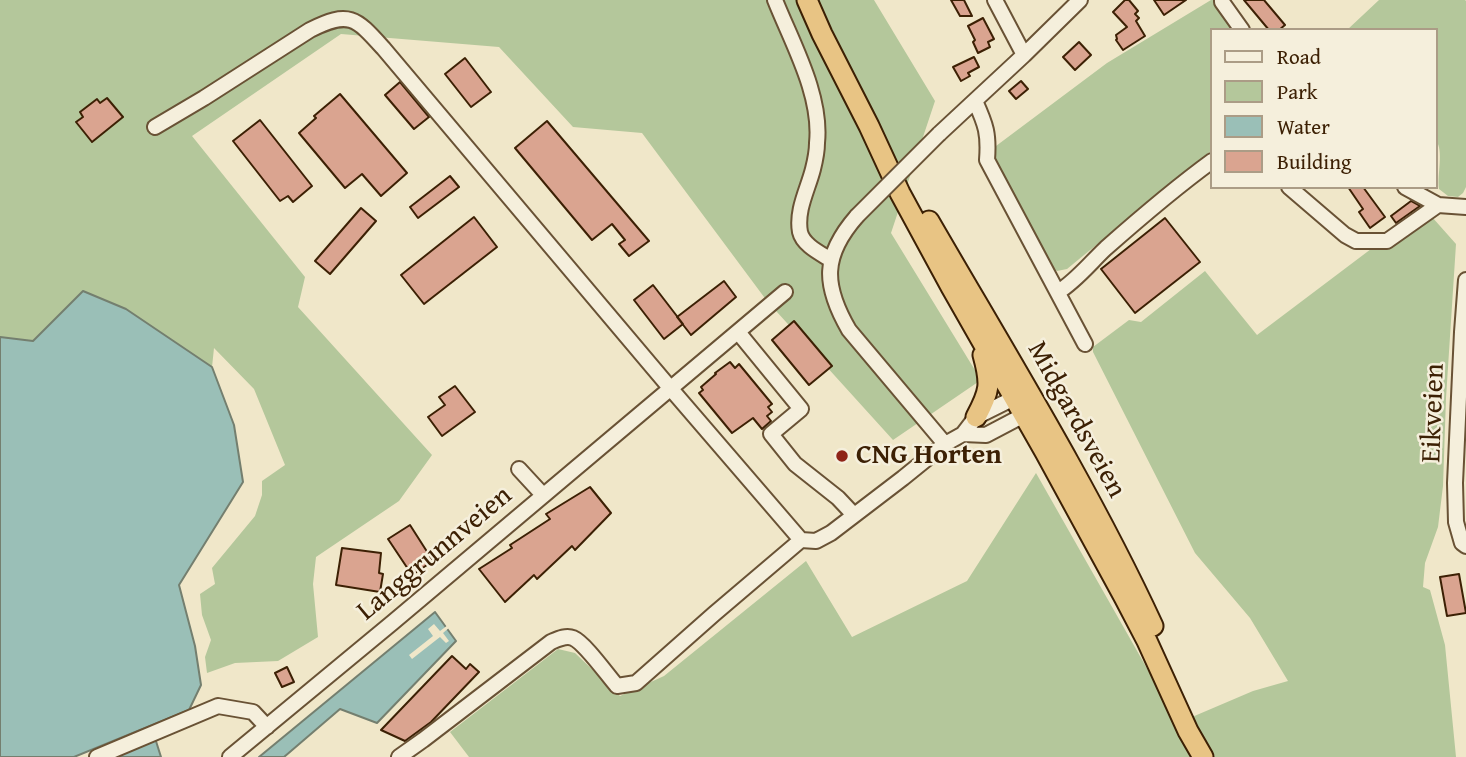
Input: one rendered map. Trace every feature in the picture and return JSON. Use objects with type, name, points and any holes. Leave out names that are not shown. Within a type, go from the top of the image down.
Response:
[{"type":"highway","name":"Midgardsveien","points":[[807,0],[900,193],[977,334],[1103,526],[1140,597],[1198,729],[1204,757]]},
{"type":"highway","name":"Midgardsveien","points":[[869,125],[909,185],[1024,404]]},
{"type":"highway","points":[[976,417],[984,403],[989,384],[977,334]]},
{"type":"street","points":[[775,0],[806,76],[816,113],[818,140],[814,169],[800,219],[800,234],[808,244],[831,260]]},
{"type":"street","points":[[995,0],[1024,55]]},
{"type":"street","points":[[945,444],[849,330],[837,310],[831,290],[831,260],[842,235],[857,216],[1080,0]]},
{"type":"street","points":[[1222,0],[1241,28]]},
{"type":"street","points":[[155,127],[204,99],[310,30],[329,21],[350,19],[369,32],[384,49],[801,540]]},
{"type":"street","points":[[975,101],[985,123],[988,160],[1084,344]]},
{"type":"street","points":[[1058,292],[1134,224],[1210,163]]},
{"type":"street","points":[[1291,189],[1345,235],[1356,241],[1387,240],[1438,205]]},
{"type":"street","points":[[1409,189],[1438,205],[1466,207]]},
{"type":"street","name":"Eikveien","points":[[1466,280],[1455,483],[1456,522],[1462,543],[1466,546]]},
{"type":"street","name":"Langgrunnveien","points":[[229,757],[785,292]]},
{"type":"street","points":[[738,332],[801,410],[771,434],[795,464],[838,498],[854,515]]},
{"type":"street","points":[[399,757],[551,642],[562,638],[573,638],[583,646],[617,686],[636,683],[801,540],[816,541],[831,533],[945,444],[963,434],[976,417],[1024,404]]},
{"type":"street","points":[[963,434],[986,435],[1024,404]]},
{"type":"street","points":[[519,469],[543,495]]},
{"type":"street","points":[[97,757],[218,706],[254,712],[267,727]]},
{"type":"green space","points":[[0,0],[874,0],[935,101],[891,233],[981,380],[893,440],[767,301],[642,133],[573,127],[499,47],[341,34],[192,136],[305,277],[298,307],[432,455],[399,501],[316,557],[313,584],[318,637],[278,661],[235,663],[207,673],[205,657],[211,640],[202,615],[200,594],[215,584],[212,568],[255,516],[262,495],[262,481],[285,465],[254,389],[214,348],[212,367],[126,309],[33,342],[0,337]]},
{"type":"green space","points":[[1211,0],[1214,0],[1235,28],[1210,28],[1210,152],[1067,269],[1057,271],[1052,268],[995,162],[996,146],[1107,63]]},
{"type":"green space","points":[[1379,0],[1466,1],[1466,187],[1458,197],[1448,196],[1439,189],[1438,28],[1349,28]]},
{"type":"green space","points":[[1432,217],[1456,244],[1443,486],[1438,527],[1425,563],[1423,587],[1430,590],[1445,645],[1456,757],[469,757],[450,732],[558,649],[575,653],[620,696],[664,676],[806,561],[852,637],[967,581],[1036,473],[1178,723],[1253,691],[1288,681],[1250,618],[1195,553],[1093,352],[1093,347],[1129,320],[1141,322],[1205,271],[1257,335],[1371,249],[1396,244]]},
{"type":"water","points":[[83,291],[126,309],[212,367],[234,425],[243,482],[179,585],[195,646],[201,685],[189,710],[74,757],[0,757],[0,337],[33,341]]},
{"type":"water","points":[[435,612],[456,641],[377,723],[340,709],[284,757],[259,757]]},
{"type":"water","points":[[155,738],[161,757],[111,757]]},
{"type":"pier","points":[[434,624],[440,631],[448,625],[450,627],[443,633],[449,641],[446,643],[440,637],[412,659],[409,655],[433,636],[428,629]]},
{"type":"building","points":[[951,0],[964,0],[972,16],[960,16]]},
{"type":"building","points":[[1125,0],[1129,0],[1138,11],[1135,14],[1139,18],[1136,21],[1145,36],[1123,50],[1116,40],[1116,35],[1127,27],[1113,12]]},
{"type":"building","points":[[1154,0],[1186,0],[1164,15]]},
{"type":"building","points":[[1244,0],[1264,0],[1285,25],[1281,28],[1267,28]]},
{"type":"building","points":[[983,18],[994,39],[988,42],[990,47],[978,53],[968,26]]},
{"type":"building","points":[[1079,42],[1091,55],[1075,70],[1063,57]]},
{"type":"building","points":[[974,57],[979,67],[961,81],[953,67]]},
{"type":"building","points":[[465,58],[491,92],[471,107],[445,74]]},
{"type":"building","points":[[1021,81],[1028,89],[1016,99],[1009,91]]},
{"type":"building","points":[[400,82],[429,117],[414,129],[385,95]]},
{"type":"building","points":[[340,94],[407,173],[381,196],[362,174],[345,188],[299,133]]},
{"type":"building","points":[[107,98],[123,117],[92,142],[76,122],[83,117],[80,112],[97,99],[100,103]]},
{"type":"building","points":[[260,120],[312,186],[293,202],[288,196],[280,201],[233,141]]},
{"type":"building","points":[[547,121],[649,241],[629,256],[619,244],[625,240],[612,224],[592,240],[515,148]]},
{"type":"building","points":[[450,176],[459,187],[418,218],[410,207]]},
{"type":"building","points":[[1349,189],[1364,189],[1385,217],[1370,228],[1359,212],[1363,209]]},
{"type":"building","points":[[1411,201],[1420,206],[1396,223],[1391,216]]},
{"type":"building","points":[[361,208],[376,221],[330,274],[315,261]]},
{"type":"building","points":[[474,217],[497,247],[424,304],[401,275]]},
{"type":"building","points":[[1165,218],[1200,262],[1135,313],[1101,269]]},
{"type":"building","points":[[724,281],[736,297],[691,335],[677,317]]},
{"type":"building","points":[[653,285],[683,324],[664,339],[634,300]]},
{"type":"building","points":[[794,321],[832,366],[809,385],[772,340]]},
{"type":"building","points":[[730,362],[735,368],[739,364],[772,404],[768,407],[772,412],[767,416],[771,421],[762,429],[753,418],[732,433],[699,393],[703,390],[701,387],[715,373]]},
{"type":"building","points":[[455,386],[475,412],[442,436],[428,417],[445,405],[439,397]]},
{"type":"building","points":[[590,487],[611,513],[575,550],[572,546],[537,579],[534,575],[505,602],[479,569],[550,519],[546,514]]},
{"type":"building","points":[[410,525],[433,561],[412,575],[388,539]]},
{"type":"building","points":[[342,548],[381,553],[379,573],[383,574],[380,592],[336,585]]},
{"type":"building","points":[[1459,574],[1466,613],[1447,616],[1440,577]]},
{"type":"building","points":[[452,656],[466,669],[470,664],[479,672],[431,722],[405,741],[381,730]]},
{"type":"building","points":[[287,667],[294,682],[282,687],[275,673]]},
{"type":"place","name":"CNG Horten","points":[[842,456]]}]
